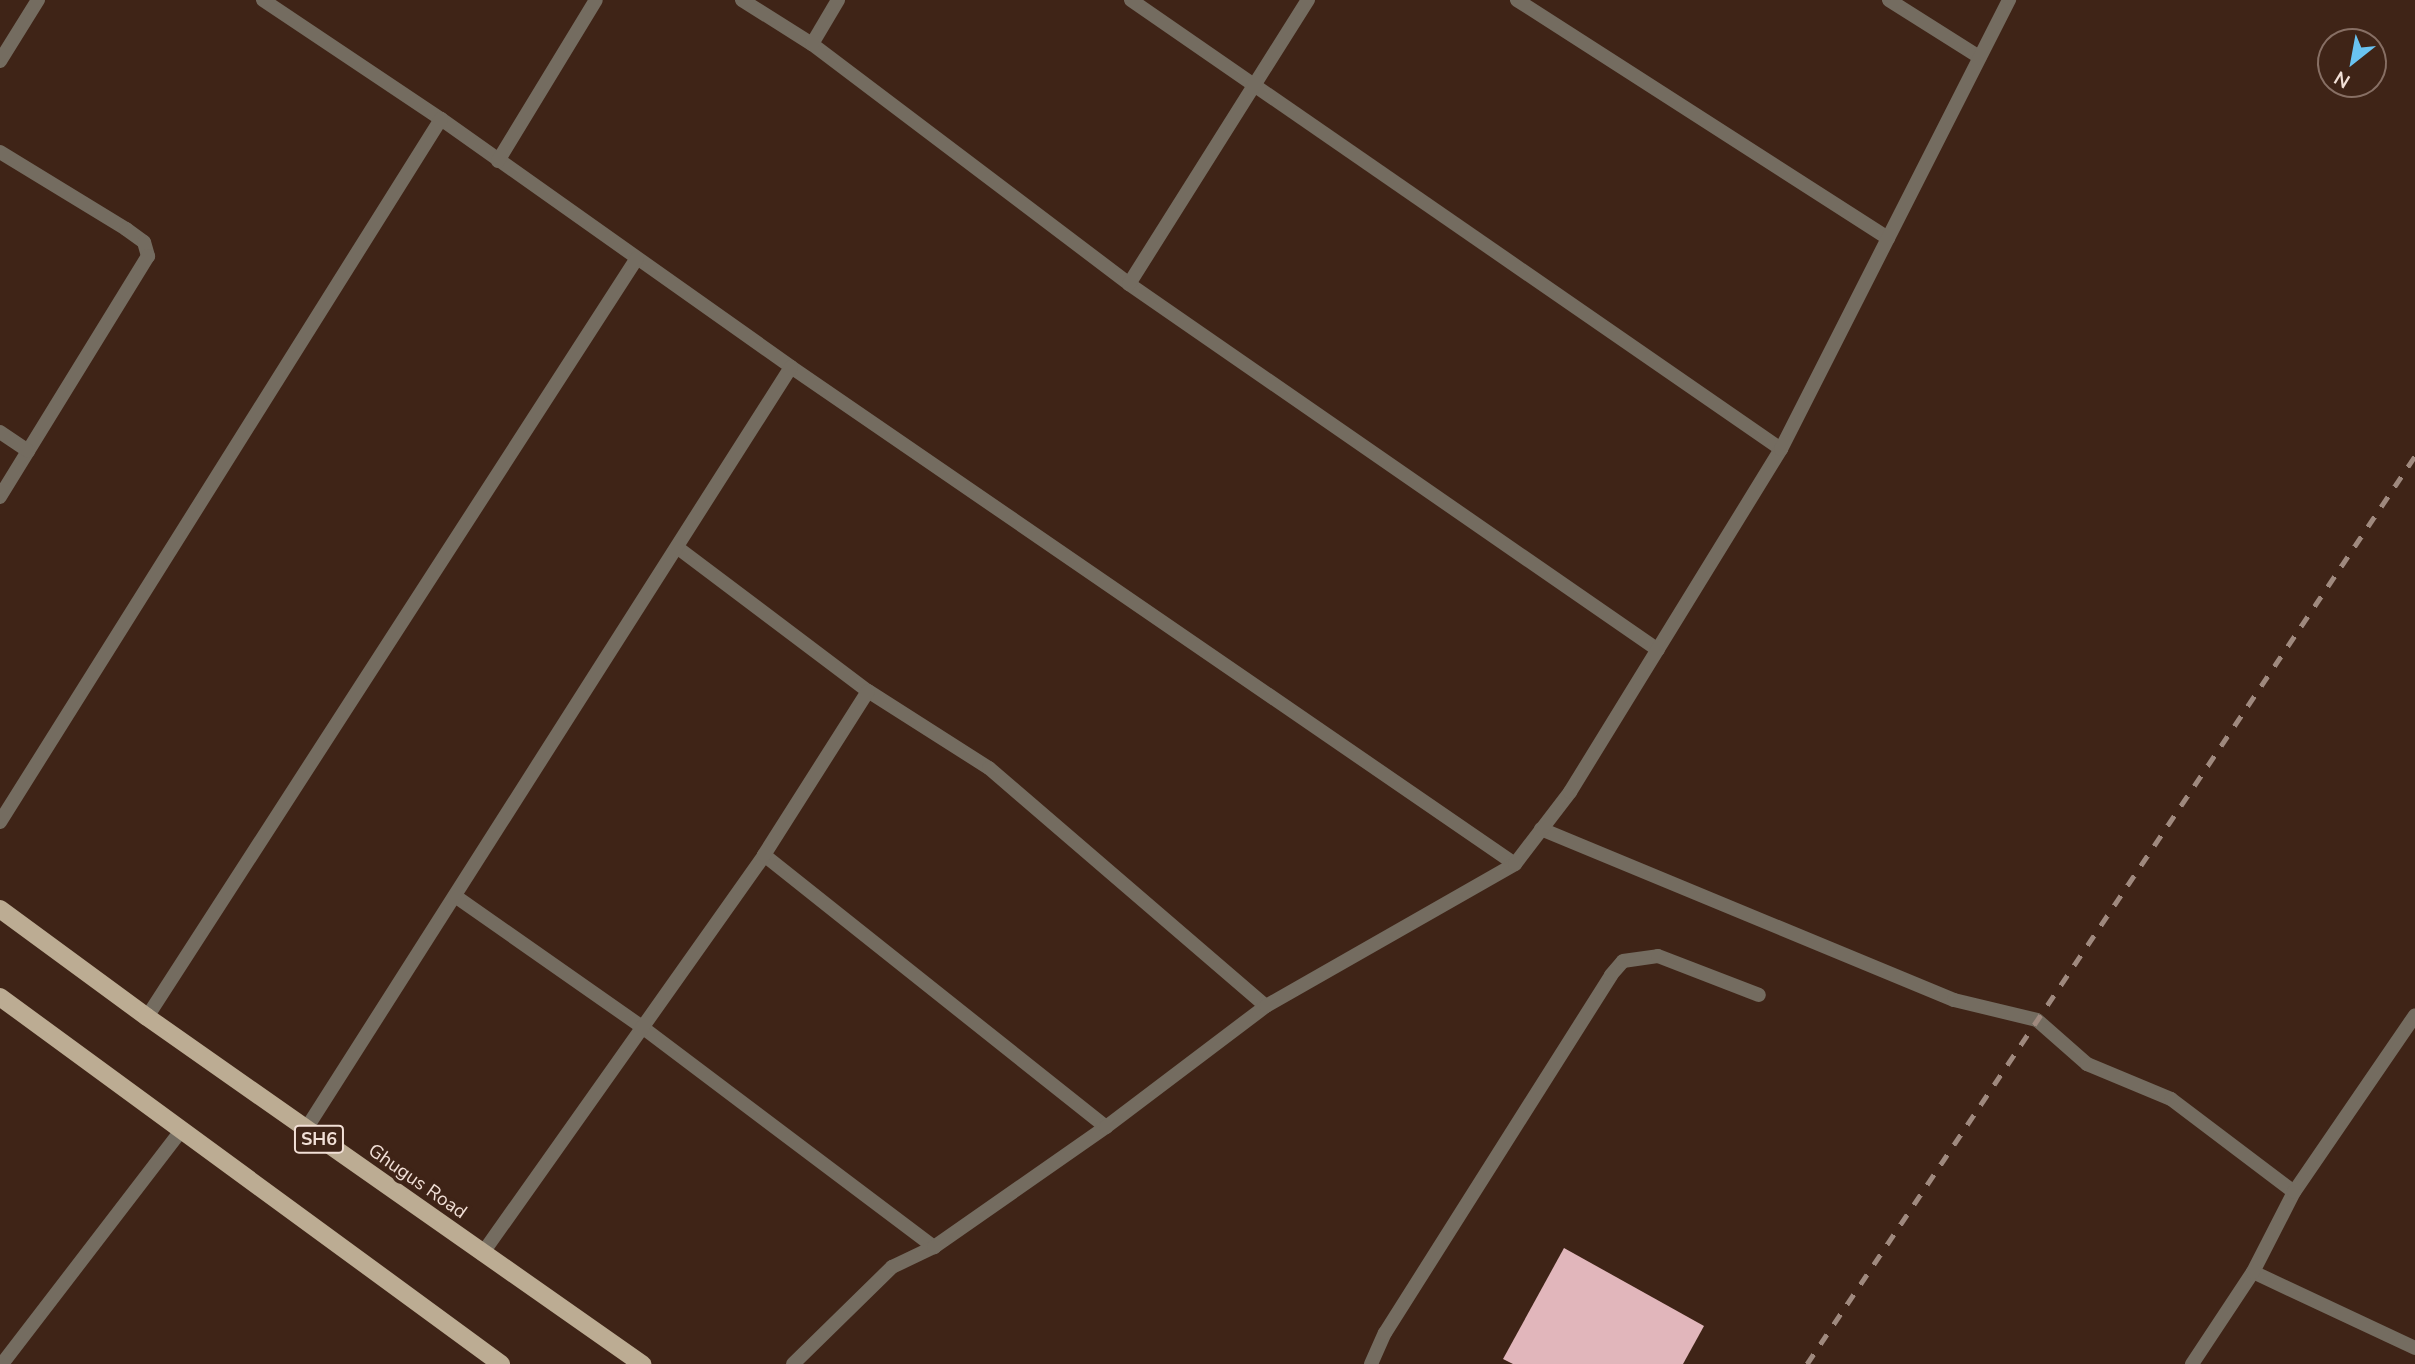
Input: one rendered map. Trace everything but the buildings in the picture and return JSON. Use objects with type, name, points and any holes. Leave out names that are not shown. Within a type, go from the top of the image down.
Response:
[{"type":"main road","name":"Ghugus Road","points":[[0,909],[147,1017],[642,1364]]},
{"type":"main road","points":[[0,996],[501,1364]]},
{"type":"street","points":[[0,61],[38,0]]},
{"type":"street","points":[[263,0],[442,119],[791,368],[1515,864]]},
{"type":"street","points":[[498,161],[596,0]]},
{"type":"street","points":[[742,0],[812,44],[1129,284],[1658,650]]},
{"type":"street","points":[[812,44],[838,0]]},
{"type":"street","points":[[1131,0],[1781,449]]},
{"type":"street","points":[[1129,284],[1308,0]]},
{"type":"street","points":[[1517,0],[1888,238]]},
{"type":"street","points":[[1889,0],[1979,57]]},
{"type":"street","points":[[793,1364],[892,1267],[934,1247],[1106,1127],[1266,1006],[1515,864],[1570,792],[1781,449],[2009,0]]},
{"type":"street","points":[[0,822],[442,119]]},
{"type":"street","points":[[0,152],[126,229],[144,242],[148,256],[0,497]]},
{"type":"street","points":[[147,1017],[637,258]]},
{"type":"street","points":[[306,1129],[791,368]]},
{"type":"street","points":[[0,432],[28,451]]},
{"type":"street","points":[[678,548],[868,691],[989,768],[1266,1006]]},
{"type":"street","points":[[482,1254],[764,855],[868,691]]},
{"type":"street","points":[[1541,829],[1954,1000],[2037,1020],[2087,1064],[2171,1099],[2294,1192]]},
{"type":"street","points":[[764,855],[1106,1127]]},
{"type":"street","points":[[455,896],[642,1027],[934,1247]]},
{"type":"street","points":[[1371,1364],[1385,1332],[1611,975],[1623,961],[1658,956],[1759,995]]},
{"type":"street","points":[[2192,1364],[2253,1272],[2294,1192],[2415,1015]]},
{"type":"street","points":[[2,1364],[181,1131]]},
{"type":"street","points":[[2253,1272],[2415,1348]]},
{"type":"railway","points":[[1807,1364],[2415,456]]}]
